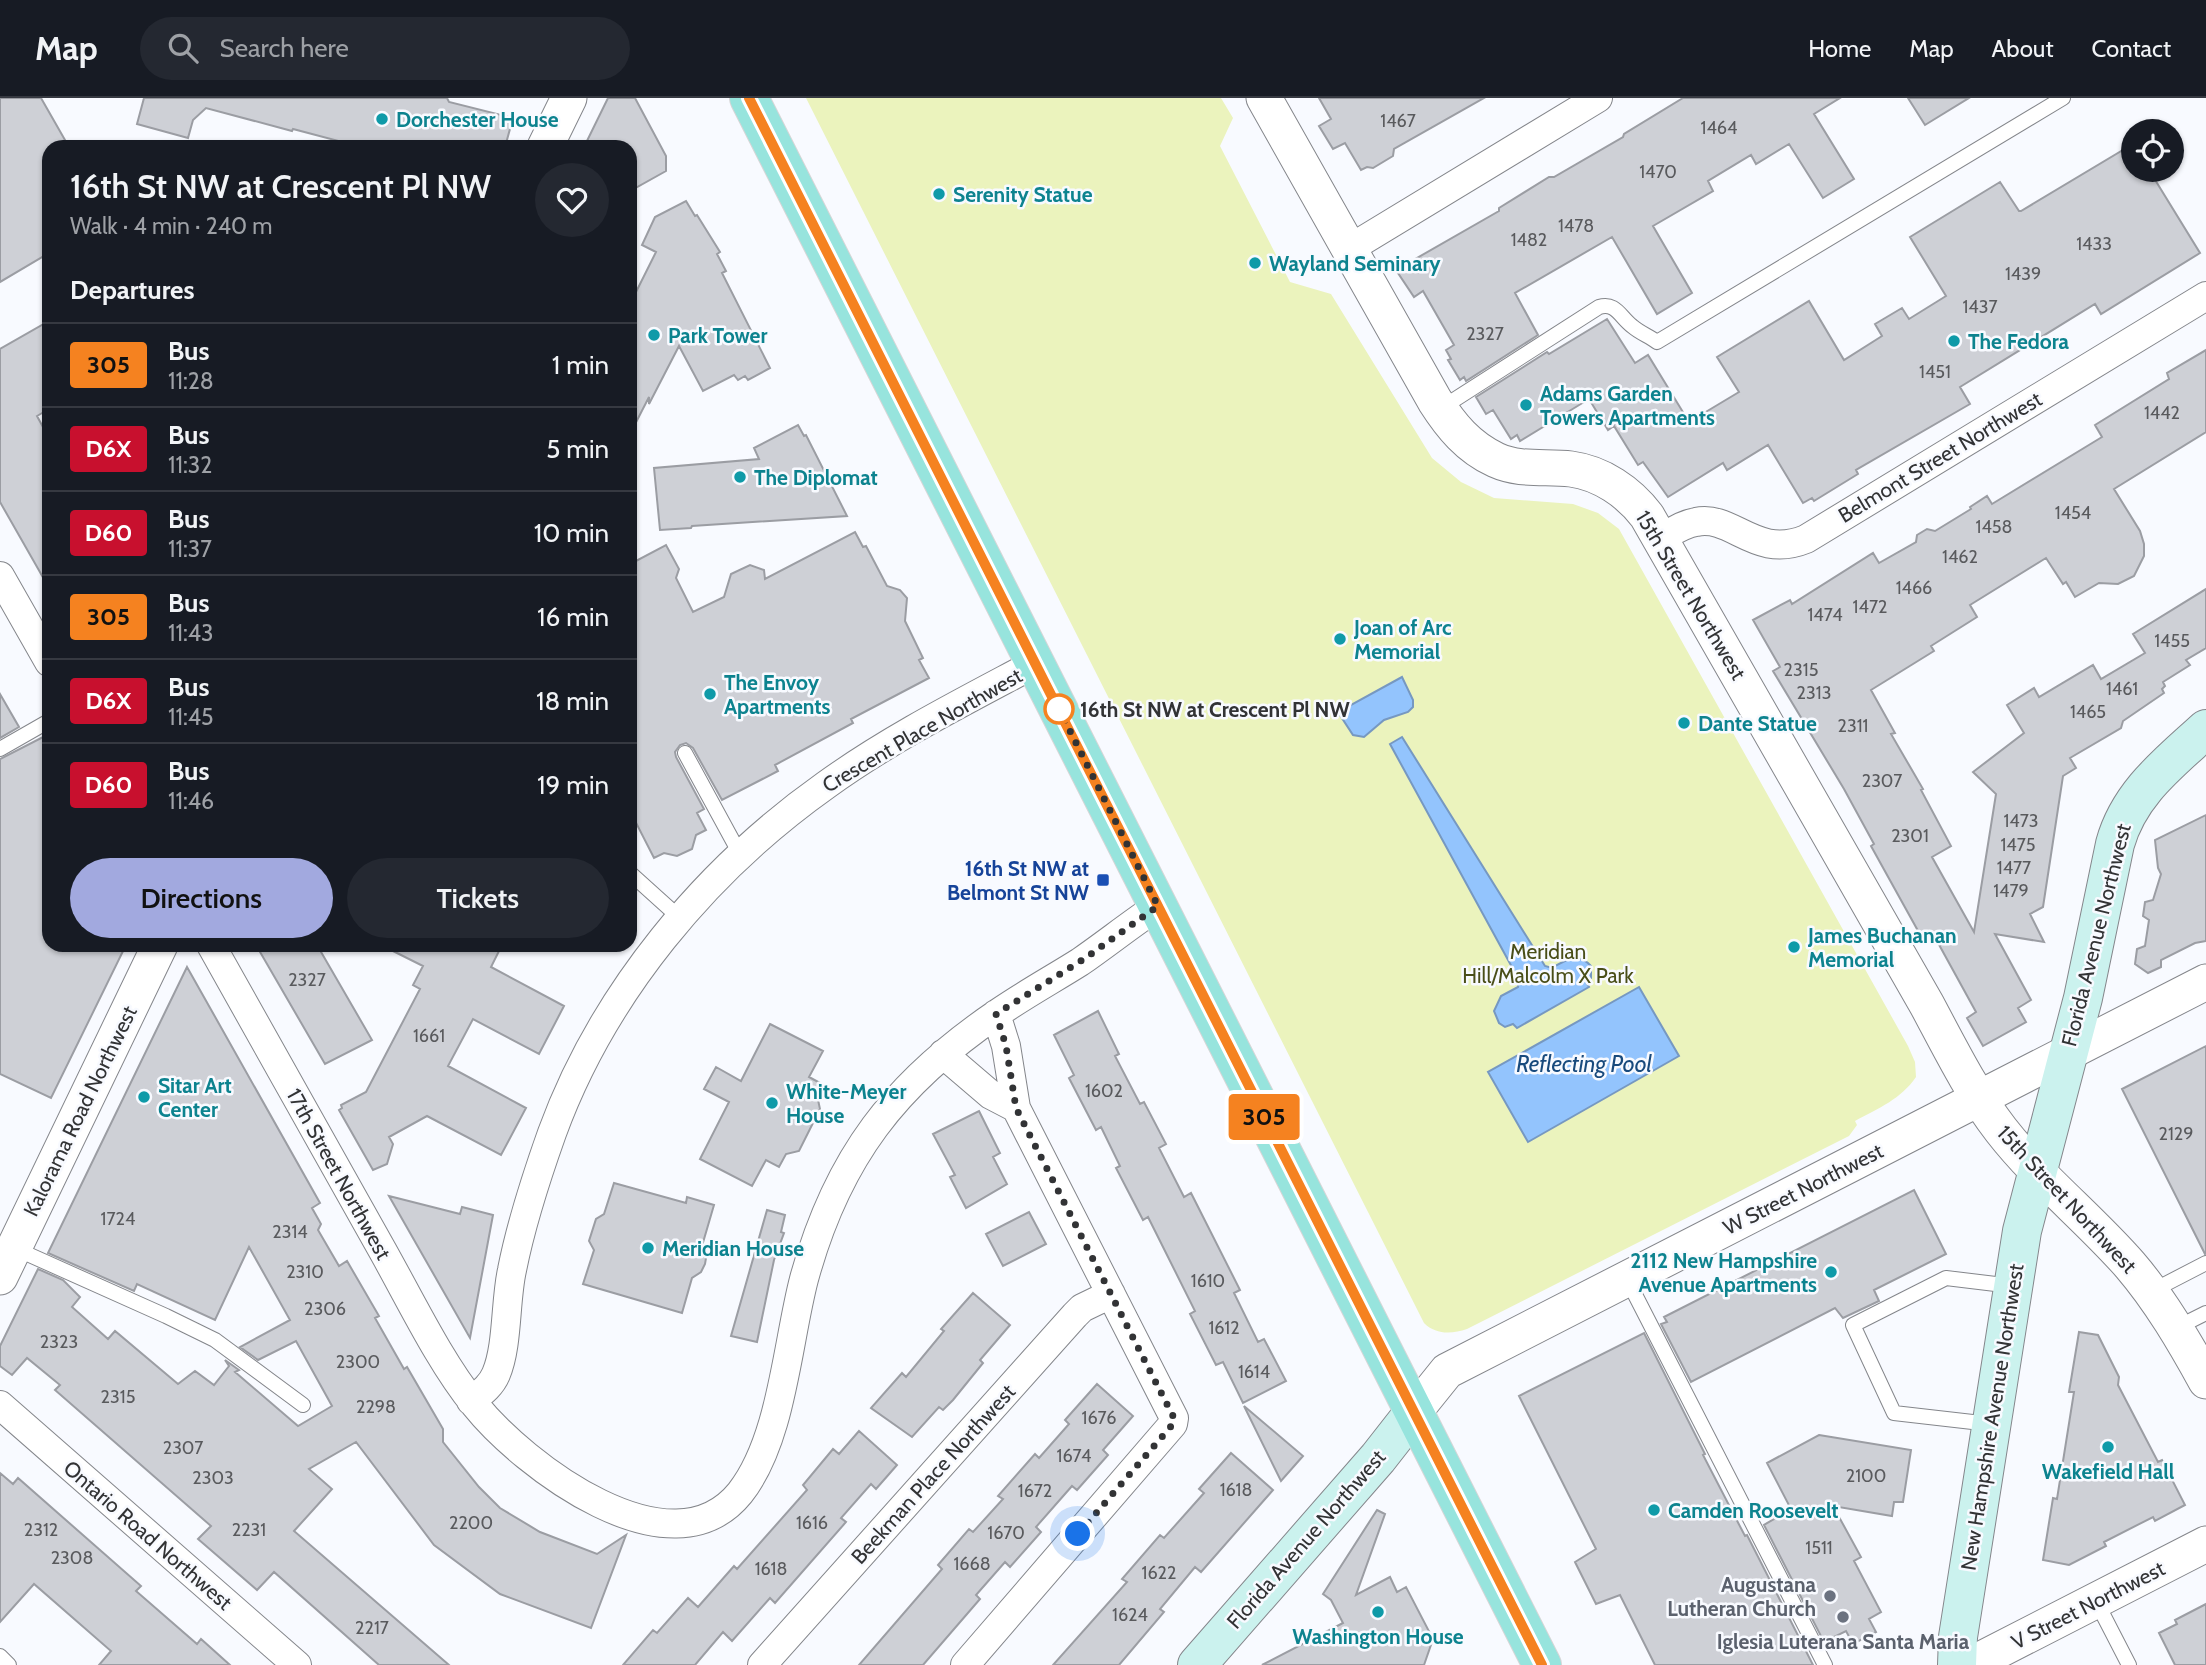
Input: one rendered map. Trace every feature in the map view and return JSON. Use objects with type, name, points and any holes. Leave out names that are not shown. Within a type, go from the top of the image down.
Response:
[{"type":"main road","points":[[750,98],[1542,1665]]},
{"type":"main road","name":"Florida Avenue Northwest","points":[[2038,1170],[2083,998],[2112,856],[2123,819],[2141,790],[2206,729]]},
{"type":"main road","name":"New Hampshire Avenue Northwest","points":[[1957,1665],[1958,1637],[2012,1286],[2022,1231],[2038,1170]]},
{"type":"main road","name":"Florida Avenue Northwest","points":[[1196,1665],[1378,1458],[1414,1412]]},
{"type":"street","points":[[548,140],[569,98]]},
{"type":"street","name":"15th Street Northwest","points":[[1264,98],[1440,409],[1457,432],[1497,461],[1518,467],[1570,469],[1603,480],[1638,505],[1661,538],[1920,993],[1964,1076],[2001,1130],[2105,1238],[2151,1292],[2191,1321],[2206,1381]]},
{"type":"street","points":[[1349,249],[1598,98]]},
{"type":"street","name":"Belmont Street Northwest","points":[[1661,538],[1696,522],[1711,521],[1773,545],[1796,543],[1806,539],[2206,296]]},
{"type":"street","points":[[0,576],[42,650]]},
{"type":"street","name":"Crescent Place Northwest","points":[[471,1401],[491,1383],[501,1360],[511,1271],[541,1165],[566,1099],[613,1011],[651,956],[740,854],[804,801],[852,767],[1036,663]]},
{"type":"street","points":[[471,1401],[496,1430],[522,1452],[567,1485],[606,1506],[662,1524],[693,1522],[719,1512],[738,1496],[763,1451],[775,1415],[812,1253],[823,1222],[851,1162],[868,1134],[898,1095],[943,1054],[996,1014],[1084,959],[1158,906]]},
{"type":"street","name":"Kalorama Road Northwest","points":[[7,1263],[157,952]]},
{"type":"street","name":"17th Street Northwest","points":[[215,952],[419,1315],[471,1401]]},
{"type":"street","name":"W Street Northwest","points":[[1414,1412],[1447,1371],[2206,982]]},
{"type":"street","points":[[965,1665],[1173,1424],[1174,1418],[1016,1108],[1008,1057],[996,1014]]},
{"type":"street","points":[[943,1054],[991,1095],[1016,1108]]},
{"type":"street","name":"Beekman Place Northwest","points":[[762,1665],[1075,1315],[1082,1308],[1111,1294]]},
{"type":"street","name":"Ontario Road Northwest","points":[[0,1405],[297,1665]]},
{"type":"street","name":"V Street Northwest","points":[[1970,1665],[2206,1544]]},
{"type":"lane","points":[[1440,409],[1605,305],[1613,307],[1634,329],[1657,342],[2063,98]]},
{"type":"lane","points":[[0,749],[42,725]]},
{"type":"lane","points":[[685,753],[740,854]]},
{"type":"lane","points":[[637,879],[681,919]]},
{"type":"lane","points":[[7,1263],[166,1315],[215,1340],[303,1405]]},
{"type":"lane","points":[[2151,1292],[2206,1263]]},
{"type":"lane","points":[[1991,1424],[1894,1413],[1853,1325],[1945,1278],[2012,1286]]},
{"type":"lane","points":[[1627,1279],[1825,1665]]},
{"type":"lane","points":[[2096,1601],[2129,1665]]},
{"type":"lane","points":[[0,1657],[9,1665]]},
{"type":"green space","name":"Meridian Hill/Malcolm X Park","points":[[806,98],[1221,98],[1233,118],[1220,146],[1290,282],[1331,294],[1432,458],[1461,482],[1494,498],[1573,504],[1598,513],[1619,529],[1908,1046],[1915,1062],[1916,1077],[1910,1085],[1889,1102],[1855,1121],[1857,1125],[1849,1136],[1467,1329],[1444,1332],[1434,1330],[1424,1323]]},
{"type":"water","points":[[1402,677],[1413,700],[1413,707],[1408,712],[1384,720],[1364,737],[1353,735],[1338,712]]},
{"type":"water","points":[[1402,737],[1545,966],[1552,968],[1576,958],[1591,966],[1591,978],[1586,982],[1589,987],[1517,1028],[1513,1024],[1505,1027],[1499,1023],[1494,1011],[1501,996],[1518,987],[1519,980],[1390,744]]},
{"type":"water","name":"Reflecting Pool","points":[[1639,987],[1679,1056],[1528,1142],[1488,1072]]},
{"type":"building","points":[[0,98],[41,98],[65,140],[42,140],[42,257],[0,282]]},
{"type":"building","name":"Dorchester House","points":[[144,98],[447,98],[449,102],[513,118],[507,140],[335,140],[206,108],[193,120],[188,138],[137,124]]},
{"type":"building","points":[[608,98],[635,98],[666,156],[666,171],[637,187],[637,140],[587,140]]},
{"type":"building","points":[[1319,98],[1484,98],[1394,149],[1393,156],[1373,168],[1361,170],[1345,143],[1333,149],[1319,126],[1331,119]]},
{"type":"building","points":[[1683,98],[1840,98],[1814,114],[1854,179],[1823,198],[1789,144],[1756,164],[1751,155],[1708,181],[1713,191],[1653,226],[1692,293],[1657,314],[1612,237],[1515,293],[1538,335],[1466,381],[1464,377],[1460,380],[1448,360],[1451,359],[1446,350],[1454,345],[1423,291],[1414,297],[1396,270],[1499,211],[1499,208],[1549,177],[1554,177],[1623,137]]},
{"type":"building","points":[[1908,98],[1969,98],[1925,125]]},
{"type":"building","points":[[2121,151],[2121,182],[2156,182],[2200,253],[2101,314],[2095,304],[1960,387],[1970,404],[1856,470],[1858,474],[1814,501],[1812,498],[1803,503],[1768,445],[1727,470],[1723,463],[1668,497],[1643,462],[1638,465],[1614,426],[1608,430],[1589,399],[1520,441],[1517,435],[1511,439],[1493,410],[1486,414],[1476,397],[1547,352],[1549,354],[1607,319],[1635,363],[1648,355],[1689,422],[1739,392],[1717,357],[1809,301],[1844,360],[1882,336],[1875,324],[1902,308],[1909,319],[1946,296],[1910,237],[2000,182],[2021,211]]},
{"type":"building","name":"Park Tower","points":[[686,201],[695,216],[697,215],[720,252],[717,254],[726,271],[722,273],[770,368],[748,380],[745,376],[738,380],[734,375],[703,391],[679,346],[649,404],[649,397],[637,420],[637,290],[656,252],[642,245],[655,217]]},
{"type":"building","points":[[42,325],[42,413],[37,416],[42,425],[42,576],[0,502],[0,349]]},
{"type":"building","points":[[2206,350],[2206,432],[2114,489],[2140,531],[2144,544],[2144,556],[2134,576],[2118,584],[2099,583],[2075,597],[2046,558],[1970,605],[1977,617],[1931,646],[1934,651],[1871,690],[1895,733],[1891,734],[1923,789],[1921,790],[1951,846],[1932,857],[1974,932],[1996,794],[1973,772],[2024,733],[2007,705],[2034,688],[2039,697],[2093,665],[2101,679],[2145,653],[2133,634],[2206,589],[2206,648],[2186,660],[2190,665],[2163,682],[2164,693],[2123,721],[2121,728],[2070,758],[2076,768],[2063,776],[2043,907],[2030,914],[2044,942],[1995,934],[2031,1000],[2018,1008],[2026,1022],[1983,1046],[1967,1018],[1976,1012],[1932,932],[1922,938],[1871,846],[1874,844],[1844,789],[1773,671],[1780,667],[1753,620],[1790,600],[1792,604],[1873,553],[1879,563],[1916,542],[1917,535],[1927,529],[1935,531],[1987,496],[1992,504],[2102,437],[2095,425],[2169,379],[2167,373]]},
{"type":"building","name":"The Diplomat","points":[[798,425],[804,436],[806,435],[847,516],[660,530],[654,468],[759,459],[754,448]]},
{"type":"building","name":"The Envoy Apartments","points":[[855,532],[863,547],[866,546],[887,586],[900,590],[907,598],[905,621],[923,658],[919,660],[929,678],[851,719],[853,723],[775,765],[778,771],[722,800],[693,748],[686,743],[680,745],[675,752],[676,757],[704,809],[697,813],[706,830],[696,835],[692,849],[677,856],[664,853],[654,858],[637,825],[637,560],[666,545],[679,569],[676,578],[693,612],[724,597],[731,574],[750,565],[764,570],[765,579]]},
{"type":"building","points":[[0,694],[19,727],[0,738]]},
{"type":"building","points":[[42,738],[42,952],[123,952],[51,1098],[0,1074],[0,759]]},
{"type":"building","points":[[2206,815],[2206,941],[2195,943],[2161,960],[2161,967],[2148,973],[2135,964],[2137,949],[2145,946],[2149,920],[2143,916],[2145,902],[2153,900],[2161,874],[2155,840]]},
{"type":"building","points":[[260,952],[321,952],[372,1040],[325,1064]]},
{"type":"building","points":[[395,952],[498,952],[491,967],[564,1006],[539,1054],[473,1019],[448,1066],[526,1108],[501,1155],[427,1116],[389,1137],[393,1144],[387,1164],[373,1170],[339,1110],[341,1105],[366,1092],[420,989],[413,985],[423,966]]},
{"type":"building","points":[[187,967],[320,1203],[312,1208],[321,1224],[318,1230],[339,1266],[347,1261],[379,1316],[375,1318],[404,1369],[407,1367],[443,1429],[443,1442],[479,1487],[500,1508],[540,1532],[597,1554],[626,1535],[591,1628],[500,1594],[434,1545],[356,1442],[309,1469],[332,1489],[294,1531],[449,1665],[379,1665],[274,1572],[257,1590],[198,1539],[211,1526],[55,1390],[60,1385],[27,1358],[12,1375],[0,1366],[0,1346],[38,1269],[63,1280],[80,1297],[72,1307],[108,1339],[115,1331],[178,1384],[195,1371],[214,1385],[229,1366],[225,1360],[239,1370],[235,1372],[298,1426],[332,1406],[296,1341],[258,1360],[240,1347],[290,1320],[249,1247],[215,1320],[137,1284],[134,1291],[48,1253]]},
{"type":"building","points":[[1098,1011],[1119,1054],[1115,1056],[1140,1104],[1144,1102],[1166,1144],[1159,1148],[1184,1197],[1191,1193],[1240,1290],[1234,1293],[1258,1342],[1264,1339],[1286,1381],[1243,1403],[1223,1362],[1216,1365],[1190,1314],[1195,1311],[1148,1217],[1143,1220],[1116,1168],[1120,1166],[1101,1127],[1096,1130],[1069,1078],[1074,1075],[1054,1035]]},
{"type":"building","name":"White-Meyer House","points":[[770,1024],[823,1051],[809,1077],[822,1084],[817,1095],[820,1109],[799,1151],[786,1154],[779,1167],[766,1160],[752,1186],[700,1159],[729,1102],[704,1089],[716,1067],[741,1081]]},
{"type":"building","points":[[2206,1046],[2206,1253],[2205,1254],[2122,1089]]},
{"type":"building","points":[[979,1111],[1000,1153],[993,1157],[1007,1184],[966,1208],[950,1177],[955,1175],[933,1134]]},
{"type":"building","name":"Meridian House","points":[[614,1183],[686,1203],[687,1197],[714,1205],[702,1246],[705,1264],[701,1272],[692,1278],[682,1313],[583,1284],[594,1250],[589,1241],[596,1219],[604,1214]]},
{"type":"building","name":"2112 New Hampshire Avenue Apartments","points":[[1914,1190],[1946,1254],[1874,1290],[1879,1301],[1843,1318],[1835,1308],[1691,1382],[1661,1324],[1667,1322],[1664,1317]]},
{"type":"building","points":[[389,1196],[460,1214],[462,1207],[493,1215],[470,1338]]},
{"type":"building","points":[[767,1210],[785,1215],[781,1232],[784,1233],[774,1260],[757,1342],[731,1336]]},
{"type":"building","points":[[1029,1212],[1046,1244],[1003,1266],[986,1234]]},
{"type":"building","points":[[973,1293],[1010,1325],[980,1360],[983,1363],[953,1400],[943,1410],[939,1407],[912,1437],[871,1408],[902,1373],[906,1377],[944,1331],[941,1329]]},
{"type":"building","name":"Wakefield Hall","points":[[2079,1332],[2098,1335],[2119,1377],[2118,1385],[2158,1462],[2162,1460],[2185,1505],[2155,1521],[2153,1517],[2104,1542],[2106,1546],[2069,1565],[2043,1560],[2053,1498],[2057,1499],[2074,1392],[2069,1392]]},
{"type":"building","name":"Camden Roosevelt","points":[[1644,1333],[1705,1454],[1703,1455],[1813,1665],[1655,1665],[1620,1595],[1596,1604],[1575,1562],[1596,1549],[1519,1396]]},
{"type":"building","points":[[1097,1384],[1133,1416],[1103,1450],[1108,1455],[1077,1490],[1072,1486],[1036,1527],[1041,1532],[1010,1567],[1005,1562],[976,1595],[980,1599],[923,1665],[859,1665],[942,1569],[938,1565],[969,1529],[973,1532],[1003,1499],[998,1496],[1035,1454],[1039,1458],[1069,1424],[1065,1420]]},
{"type":"building","points":[[1244,1406],[1303,1456],[1281,1481]]},
{"type":"building","points":[[859,1431],[897,1465],[876,1489],[871,1484],[841,1518],[846,1522],[775,1603],[770,1598],[732,1641],[723,1632],[695,1665],[623,1665],[653,1630],[657,1633],[688,1598],[698,1607],[734,1566],[737,1569],[807,1490],[803,1485],[833,1449],[839,1454]]},
{"type":"building","points":[[1819,1435],[1911,1450],[1903,1502],[1894,1502],[1892,1516],[1833,1506],[1861,1557],[1854,1561],[1881,1612],[1869,1619],[1876,1632],[1853,1644],[1846,1631],[1824,1642],[1764,1525],[1791,1509],[1767,1463]]},
{"type":"building","points":[[1231,1453],[1273,1490],[1201,1572],[1195,1567],[1160,1609],[1164,1612],[1119,1665],[1053,1665],[1127,1582],[1122,1579],[1160,1535],[1164,1538],[1204,1493],[1199,1489]]},
{"type":"building","points":[[0,1473],[13,1484],[18,1478],[141,1586],[136,1591],[197,1644],[201,1639],[230,1665],[99,1665],[111,1651],[34,1584],[0,1622]]},
{"type":"building","name":"Washington House","points":[[1377,1510],[1385,1514],[1356,1595],[1390,1577],[1397,1592],[1406,1587],[1433,1639],[1424,1665],[1262,1665],[1343,1623],[1331,1600],[1323,1594]]},
{"type":"building","points":[[2206,1604],[2206,1665],[2175,1665],[2159,1633],[2177,1624],[2175,1620]]},
{"type":"bus line","name":"305","points":[[749,98],[1542,1665]]},
{"type":"place","name":"Dorchester House","points":[[382,119]]},
{"type":"place","name":"Serenity Statue","points":[[939,194]]},
{"type":"place","name":"Wayland Seminary","points":[[1255,263]]},
{"type":"place","name":"Park Tower","points":[[654,335]]},
{"type":"place","name":"The Fedora","points":[[1954,341]]},
{"type":"place","name":"Adams Garden Towers Apartments","points":[[1526,405]]},
{"type":"place","name":"The Diplomat","points":[[740,477]]},
{"type":"place","name":"Joan of Arc Memorial","points":[[1340,639]]},
{"type":"place","name":"The Envoy Apartments","points":[[710,694]]},
{"type":"place","name":"16th St NW at Crescent Pl NW","points":[[1059,709]]},
{"type":"place","name":"Dante Statue","points":[[1684,723]]},
{"type":"place","name":"16th St NW at Belmont St NW","points":[[1103,880]]},
{"type":"place","name":"James Buchanan Memorial","points":[[1794,947]]},
{"type":"place","name":"Sitar Art Center","points":[[144,1097]]},
{"type":"place","name":"White-Meyer House","points":[[772,1103]]},
{"type":"place","name":"Meridian House","points":[[648,1248]]},
{"type":"place","name":"2112 New Hampshire Avenue Apartments","points":[[1831,1272]]},
{"type":"place","name":"Wakefield Hall","points":[[2108,1447]]},
{"type":"place","name":"Camden Roosevelt","points":[[1654,1510]]},
{"type":"place","name":"Augustana Lutheran Church","points":[[1830,1596]]},
{"type":"place","name":"Washington House","points":[[1378,1612]]},
{"type":"place","name":"Iglesia Luterana Santa Maria","points":[[1843,1617]]},
{"type":"route","points":[[1059,709],[1158,906],[1084,959],[996,1014],[1006,1046],[1016,1108],[1174,1418],[1173,1424],[1078,1534]]}]
